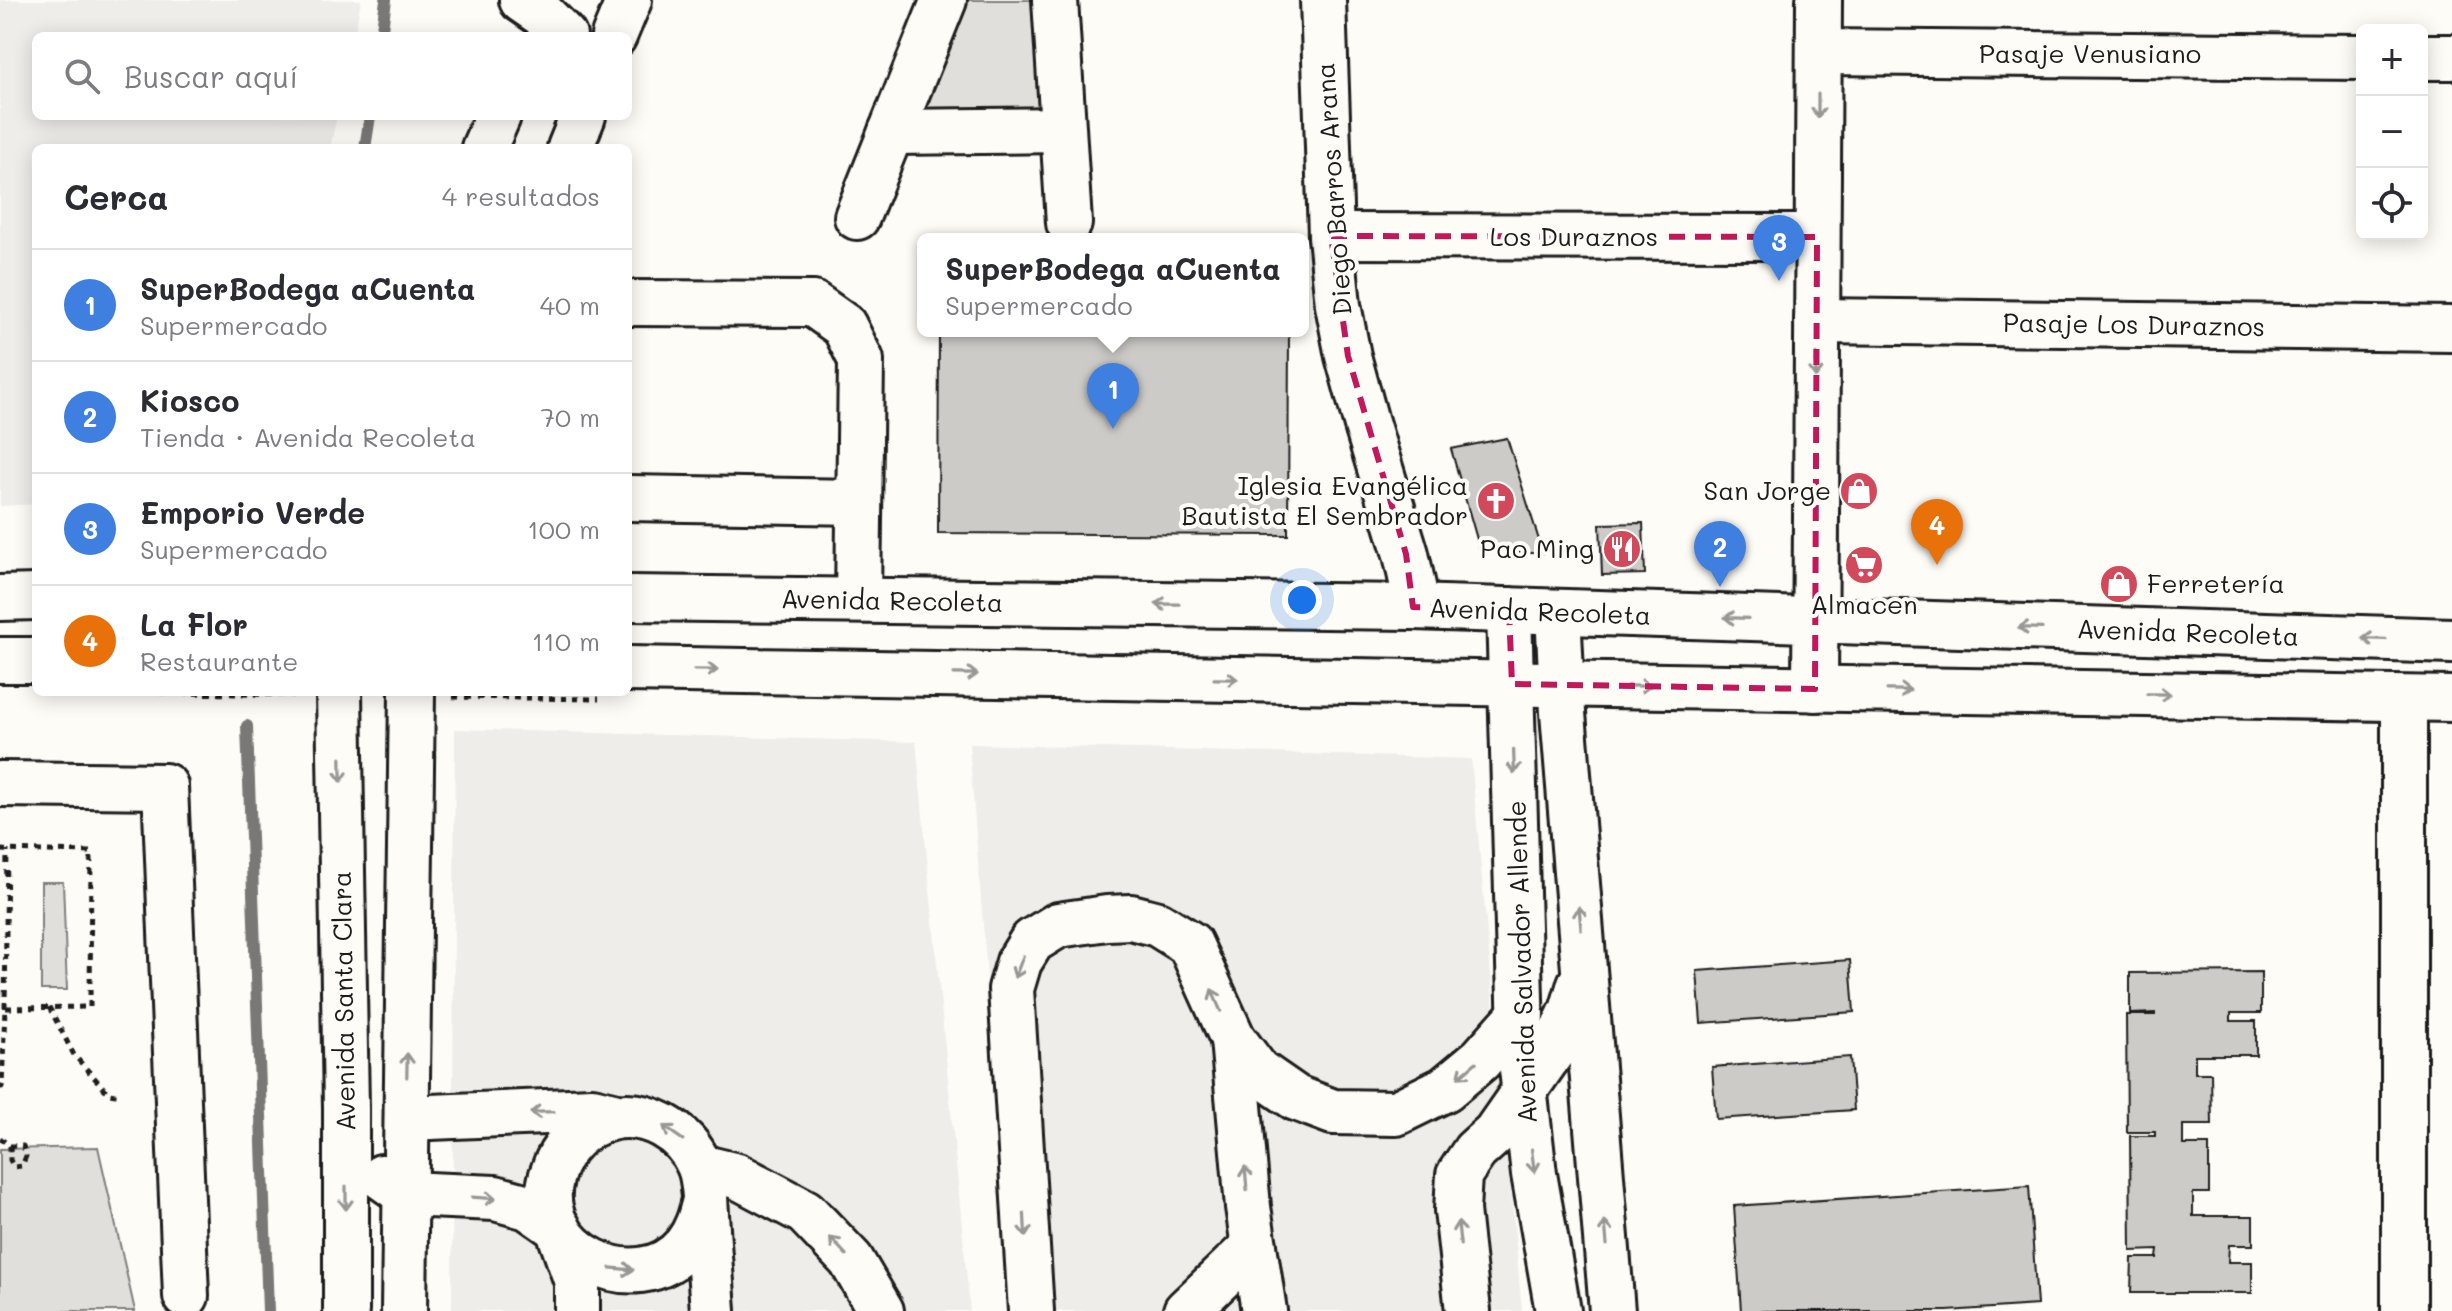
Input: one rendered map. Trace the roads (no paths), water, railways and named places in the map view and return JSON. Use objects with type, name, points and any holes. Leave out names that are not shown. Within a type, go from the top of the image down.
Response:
[{"type":"street","points":[[616,32],[629,0]]},
{"type":"street","points":[[857,217],[944,0]]},
{"type":"street","points":[[1055,0],[1069,223]]},
{"type":"street","name":"Diego Barros Arana","points":[[1323,0],[1331,236],[1338,305],[1348,356],[1406,554],[1414,591],[1413,607]]},
{"type":"street","points":[[1815,689],[1819,0]]},
{"type":"street","name":"Pasaje Venusiano","points":[[1819,52],[2356,57]]},
{"type":"street","points":[[2428,57],[2452,57]]},
{"type":"street","points":[[486,144],[496,120]]},
{"type":"street","points":[[572,144],[581,120]]},
{"type":"street","points":[[891,132],[1063,130]]},
{"type":"street","name":"Los Duraznos","points":[[1331,236],[1817,237]]},
{"type":"street","points":[[632,303],[813,304],[844,326],[861,360],[858,600]]},
{"type":"street","name":"Pasaje Los Duraznos","points":[[1817,321],[2452,329]]},
{"type":"street","points":[[632,498],[859,502]]},
{"type":"street","points":[[0,598],[32,597]]},
{"type":"street","name":"Avenida Recoleta","points":[[632,598],[1413,607],[2452,641]]},
{"type":"street","name":"Avenida Salvador Allende","points":[[1509,610],[1524,1092],[1534,1174],[1558,1311]]},
{"type":"street","name":"Avenida Salvador Allende","points":[[1558,612],[1561,684],[1612,1311]]},
{"type":"street","points":[[0,660],[32,660]]},
{"type":"street","points":[[632,669],[2452,699]]},
{"type":"street","name":"Avenida Santa Clara","points":[[339,696],[346,1311]]},
{"type":"street","points":[[404,1311],[412,696]]},
{"type":"street","points":[[2404,699],[2404,1311]]},
{"type":"street","points":[[0,784],[165,786],[186,1296]]},
{"type":"street","points":[[1031,1311],[1011,989],[1019,962],[1032,941],[1058,925],[1131,917],[1158,924],[1190,944],[1233,1039],[1257,1071],[1296,1098],[1333,1112],[1396,1113],[1445,1089],[1481,1059],[1521,1014]]},
{"type":"street","points":[[1468,1311],[1457,1210],[1459,1175],[1475,1151],[1495,1133],[1555,1047],[1572,1011],[1584,971]]},
{"type":"street","points":[[1233,1039],[1254,1246],[1264,1311]]},
{"type":"street","points":[[346,1109],[368,1164],[406,1194],[495,1198],[528,1207],[558,1228],[572,1249],[593,1263],[617,1271],[642,1270],[666,1262],[685,1246],[698,1225],[703,1184]]},
{"type":"street","points":[[407,1118],[592,1110],[653,1120],[663,1126],[682,1138],[703,1184],[713,1311]]},
{"type":"street","points":[[577,1311],[577,1282],[550,1204],[551,1179],[559,1155],[575,1136],[595,1122],[620,1116]]},
{"type":"street","points":[[703,1184],[737,1176],[805,1212],[851,1260],[881,1311]]},
{"type":"street","points":[[1186,1311],[1254,1246]]},
{"type":"waterway","points":[[382,32],[386,0]]},
{"type":"waterway","points":[[366,144],[369,120]]},
{"type":"waterway","points":[[247,726],[268,1311]]},
{"type":"place","name":"Emporio Verde","points":[[1779,281]]},
{"type":"place","name":"SuperBodega aCuenta","points":[[1113,429]]},
{"type":"place","name":"San Jorge","points":[[1859,491]]},
{"type":"place","name":"Iglesia Evangélica Bautista El Sembrador","points":[[1496,501]]},
{"type":"place","name":"Pao Ming","points":[[1622,549]]},
{"type":"place","name":"Almacen","points":[[1864,565]]},
{"type":"place","name":"La Flor","points":[[1937,565]]},
{"type":"place","name":"Ferretería","points":[[2119,584]]},
{"type":"place","name":"Kiosco","points":[[1720,587]]}]
